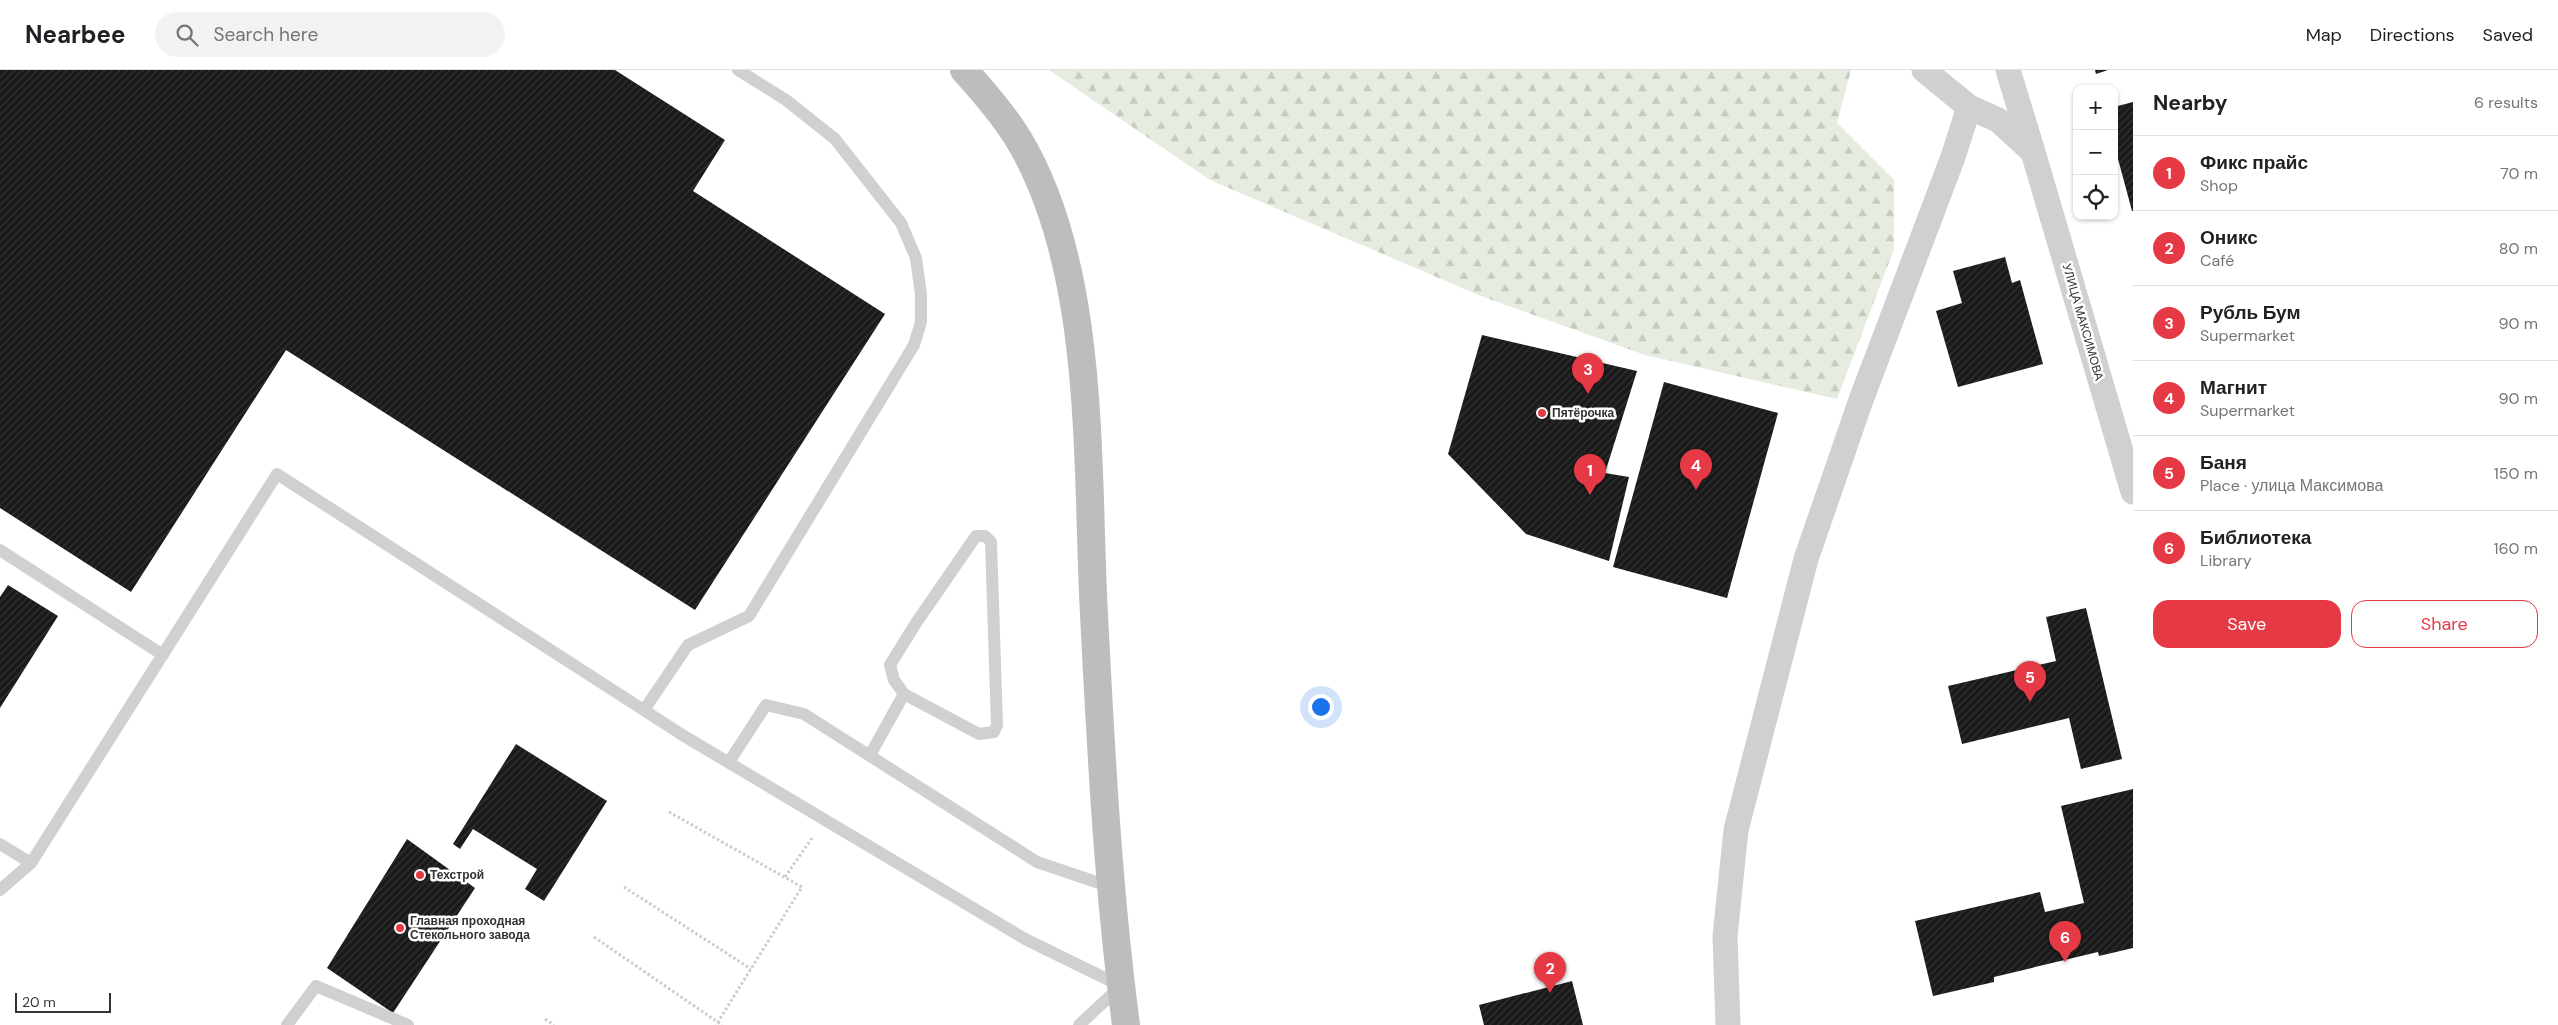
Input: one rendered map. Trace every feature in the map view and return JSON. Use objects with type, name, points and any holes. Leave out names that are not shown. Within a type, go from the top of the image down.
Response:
[{"type":"main road","points":[[964,70],[994,104],[1019,140],[1041,181],[1058,228],[1074,299],[1086,423],[1102,777],[1111,886],[1126,1025]]},
{"type":"street","points":[[1924,70],[1969,107],[1998,120],[2033,152]]},
{"type":"street","name":"УЛИЦА МАКСИМОВА","points":[[2008,70],[2133,492]]},
{"type":"street","points":[[1728,1025],[1725,936],[1736,830],[1806,559],[1861,400],[1969,107]]},
{"type":"lane","points":[[644,710],[688,645],[748,616],[914,345],[921,322],[921,295],[916,258],[901,222],[835,139],[786,100],[738,70]]},
{"type":"lane","points":[[0,890],[31,863],[277,474],[644,710],[729,762],[1025,939],[1121,986],[1078,1025]]},
{"type":"lane","points":[[976,536],[985,536],[991,542],[997,725],[994,732],[979,734],[904,694],[894,680],[890,665],[916,622],[976,536]]},
{"type":"lane","points":[[0,550],[163,655]]},
{"type":"lane","points":[[870,755],[904,694]]},
{"type":"lane","points":[[729,762],[766,705],[804,714],[1037,862],[1111,886]]},
{"type":"lane","points":[[0,844],[31,863]]},
{"type":"lane","points":[[287,1025],[316,986],[408,1025]]},
{"type":"path","points":[[594,937],[719,1024],[802,886],[669,812]]},
{"type":"path","points":[[785,877],[825,820]]},
{"type":"path","points":[[624,887],[751,969]]},
{"type":"path","points":[[544,1019],[554,1025]]},
{"type":"green space","points":[[1049,70],[1851,70],[1837,123],[1894,180],[1894,249],[1837,399],[1645,355],[1481,296],[1210,180]]},
{"type":"building","points":[[0,70],[615,70],[725,140],[693,191],[885,314],[695,610],[286,350],[131,592],[0,508]]},
{"type":"building","points":[[2095,70],[2108,70],[2096,74]]},
{"type":"building","points":[[2133,102],[2133,211],[2118,159],[2118,106]]},
{"type":"building","points":[[2005,257],[2012,283],[2020,280],[2043,364],[1958,387],[1936,311],[1962,303],[1953,271]]},
{"type":"building","name":"Пятёрочка","points":[[1482,335],[1637,371],[1605,473],[1629,477],[1609,561],[1526,534],[1448,454]]},
{"type":"building","points":[[1664,382],[1778,413],[1727,598],[1613,567]]},
{"type":"building","points":[[8,585],[58,616],[0,708],[0,597]]},
{"type":"building","points":[[2086,608],[2122,759],[2081,769],[2069,718],[1962,744],[1948,686],[2056,661],[2046,617]]},
{"type":"building","points":[[516,744],[607,801],[544,901],[525,889],[537,869],[473,829],[460,849],[453,844]]},
{"type":"building","points":[[2133,789],[2133,948],[2099,956],[2098,952],[1994,977],[1994,982],[1933,996],[1915,921],[2040,892],[2045,912],[2084,903],[2061,806]]},
{"type":"building","name":"Главная проходная Стекольного завода","points":[[407,839],[475,888],[393,1013],[327,968]]},
{"type":"building","points":[[1572,981],[1583,1025],[1484,1025],[1479,1005]]},
{"type":"place","name":"Рубль Бум","points":[[1588,394]]},
{"type":"place","name":"Пятёрочка","points":[[1542,413]]},
{"type":"place","name":"Магнит","points":[[1696,490]]},
{"type":"place","name":"Фикс прайс","points":[[1590,495]]},
{"type":"place","name":"Баня","points":[[2030,702]]},
{"type":"place","name":"Техстрой","points":[[420,875]]},
{"type":"place","name":"Главная проходная Стекольного завода","points":[[400,928]]},
{"type":"place","name":"Библиотека","points":[[2065,962]]},
{"type":"place","name":"Оникс","points":[[1550,993]]}]
